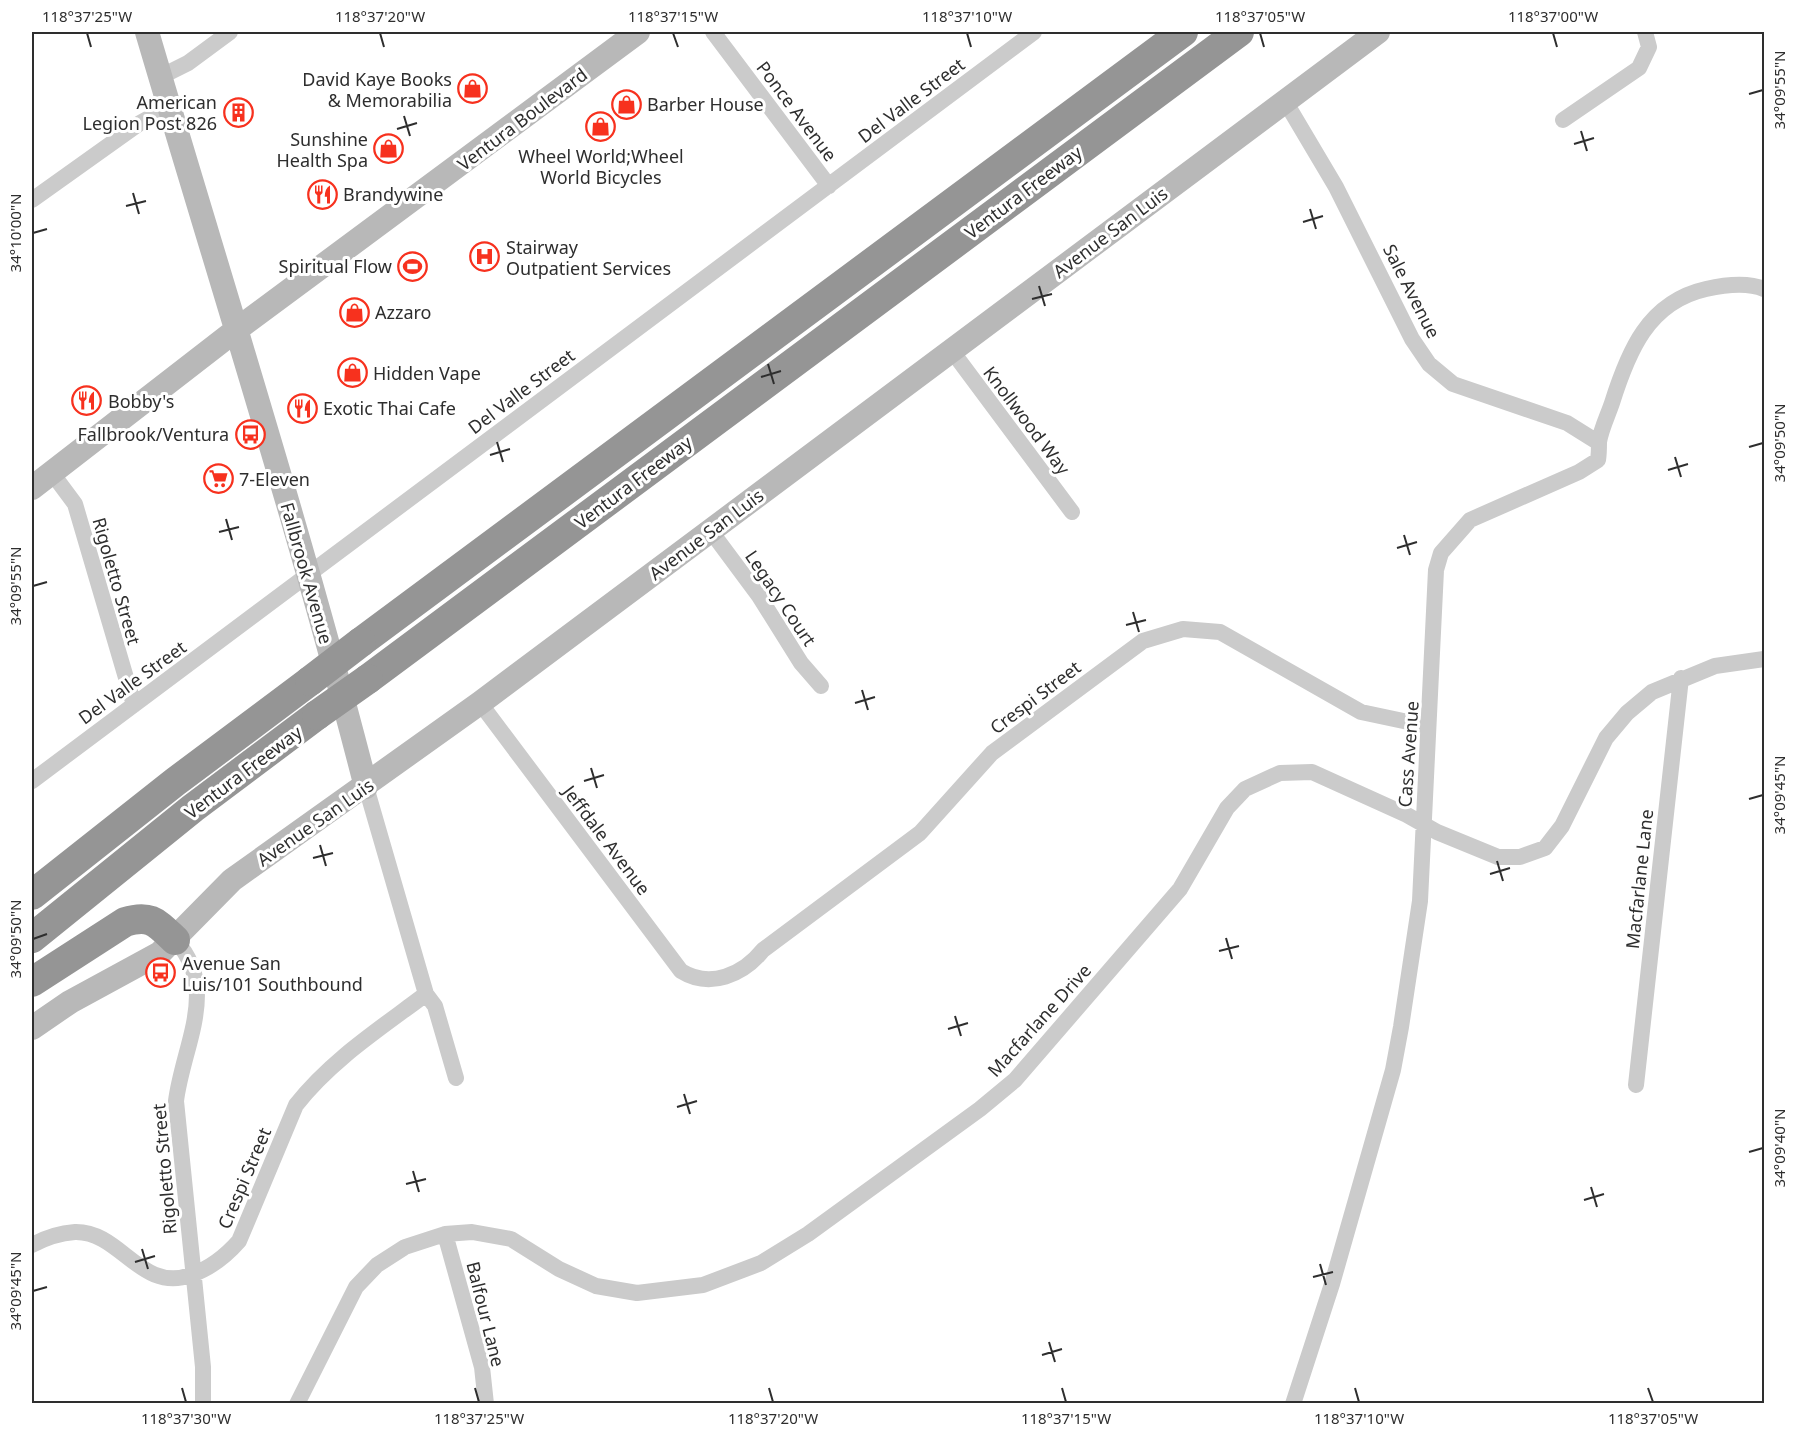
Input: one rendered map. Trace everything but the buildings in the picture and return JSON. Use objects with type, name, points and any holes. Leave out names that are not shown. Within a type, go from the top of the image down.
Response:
[{"type":"highway","name":"Ventura Freeway","points":[[32,895],[175,782],[361,642],[1183,32]]},
{"type":"highway","name":"Ventura Freeway","points":[[32,938],[193,808],[1239,32]]},
{"type":"highway","points":[[32,982],[125,922],[139,918],[153,921],[175,940]]},
{"type":"street","name":"Fallbrook Avenue","points":[[147,32],[267,429],[426,994],[435,1006],[456,1078]]},
{"type":"street","points":[[160,76],[188,63],[230,32]]},
{"type":"street","name":"Ventura Boulevard","points":[[32,488],[236,330],[638,32]]},
{"type":"street","name":"Ponce Avenue","points":[[712,32],[829,186]]},
{"type":"street","name":"Del Valle Street","points":[[32,781],[1034,32]]},
{"type":"street","name":"Avenue San Luis","points":[[32,1029],[70,1002],[137,968],[175,940],[232,880],[366,787],[480,703],[1378,32]]},
{"type":"street","points":[[1563,120],[1639,68],[1649,47],[1645,32]]},
{"type":"street","name":"Sale Avenue","points":[[1285,102],[1336,187],[1412,339],[1429,364],[1453,384],[1567,423],[1599,443]]},
{"type":"street","points":[[32,200],[140,123],[169,107]]},
{"type":"street","name":"Cass Avenue","points":[[1293,1404],[1332,1284],[1393,1070],[1420,901],[1436,570],[1441,553],[1470,520],[1579,472],[1598,460],[1599,443],[1624,363],[1637,338],[1654,315],[1696,291],[1723,285],[1757,286],[1764,289]]},
{"type":"street","name":"Knollwood Way","points":[[952,351],[1072,512]]},
{"type":"street","name":"Rigoletto Street","points":[[52,473],[75,504],[134,705]]},
{"type":"street","name":"Legacy Court","points":[[710,530],[759,596],[801,663],[821,686]]},
{"type":"street","name":"Crespi Street","points":[[715,979],[737,973],[752,964],[762,950],[920,833],[992,753],[1143,641],[1183,629],[1220,632],[1360,712],[1427,726]]},
{"type":"street","name":"Macfarlane Drive","points":[[297,1404],[356,1287],[377,1265],[405,1246],[445,1234],[472,1232],[511,1239],[559,1269],[596,1286],[637,1293],[703,1285],[761,1263],[818,1227],[980,1109],[1015,1080],[1180,889],[1227,808],[1245,789],[1280,773],[1312,772],[1437,832],[1498,857],[1520,857],[1545,848],[1562,826],[1606,738],[1627,713],[1652,692],[1681,678],[1715,666],[1764,659]]},
{"type":"street","name":"Macfarlane Lane","points":[[1636,1085],[1681,678]]},
{"type":"street","name":"Jeffdale Avenue","points":[[480,703],[681,971],[694,979],[715,979]]},
{"type":"street","name":"Rigoletto Street","points":[[175,940],[188,953],[198,990],[198,1007],[179,1077],[176,1101],[203,1367],[203,1404]]},
{"type":"street","name":"Crespi Street","points":[[32,1245],[48,1237],[77,1232],[104,1240],[147,1272],[163,1279],[178,1279],[194,1274],[226,1257],[239,1241],[296,1105],[330,1067],[426,994]]},
{"type":"street","name":"Balfour Lane","points":[[445,1234],[482,1366],[486,1404]]},
{"type":"place","name":"David Kaye Books & Memorabilia","points":[[473,89]]},
{"type":"place","name":"Barber House","points":[[626,104]]},
{"type":"place","name":"American Legion Post 826","points":[[238,112]]},
{"type":"place","name":"Wheel World;Wheel World Bicycles","points":[[601,127]]},
{"type":"place","name":"Sunshine Health Spa","points":[[389,149]]},
{"type":"place","name":"Brandywine","points":[[322,194]]},
{"type":"place","name":"Stairway Outpatient Services","points":[[485,257]]},
{"type":"place","name":"Spiritual Flow","points":[[413,266]]},
{"type":"place","name":"Azzaro","points":[[354,312]]},
{"type":"place","name":"Hidden Vape","points":[[352,373]]},
{"type":"place","name":"Bobby's","points":[[87,401]]},
{"type":"place","name":"Exotic Thai Cafe","points":[[302,408]]},
{"type":"place","name":"Fallbrook/Ventura","points":[[250,434]]},
{"type":"place","name":"7-Eleven","points":[[218,479]]},
{"type":"place","name":"Avenue San Luis/101 Southbound","points":[[161,973]]}]
